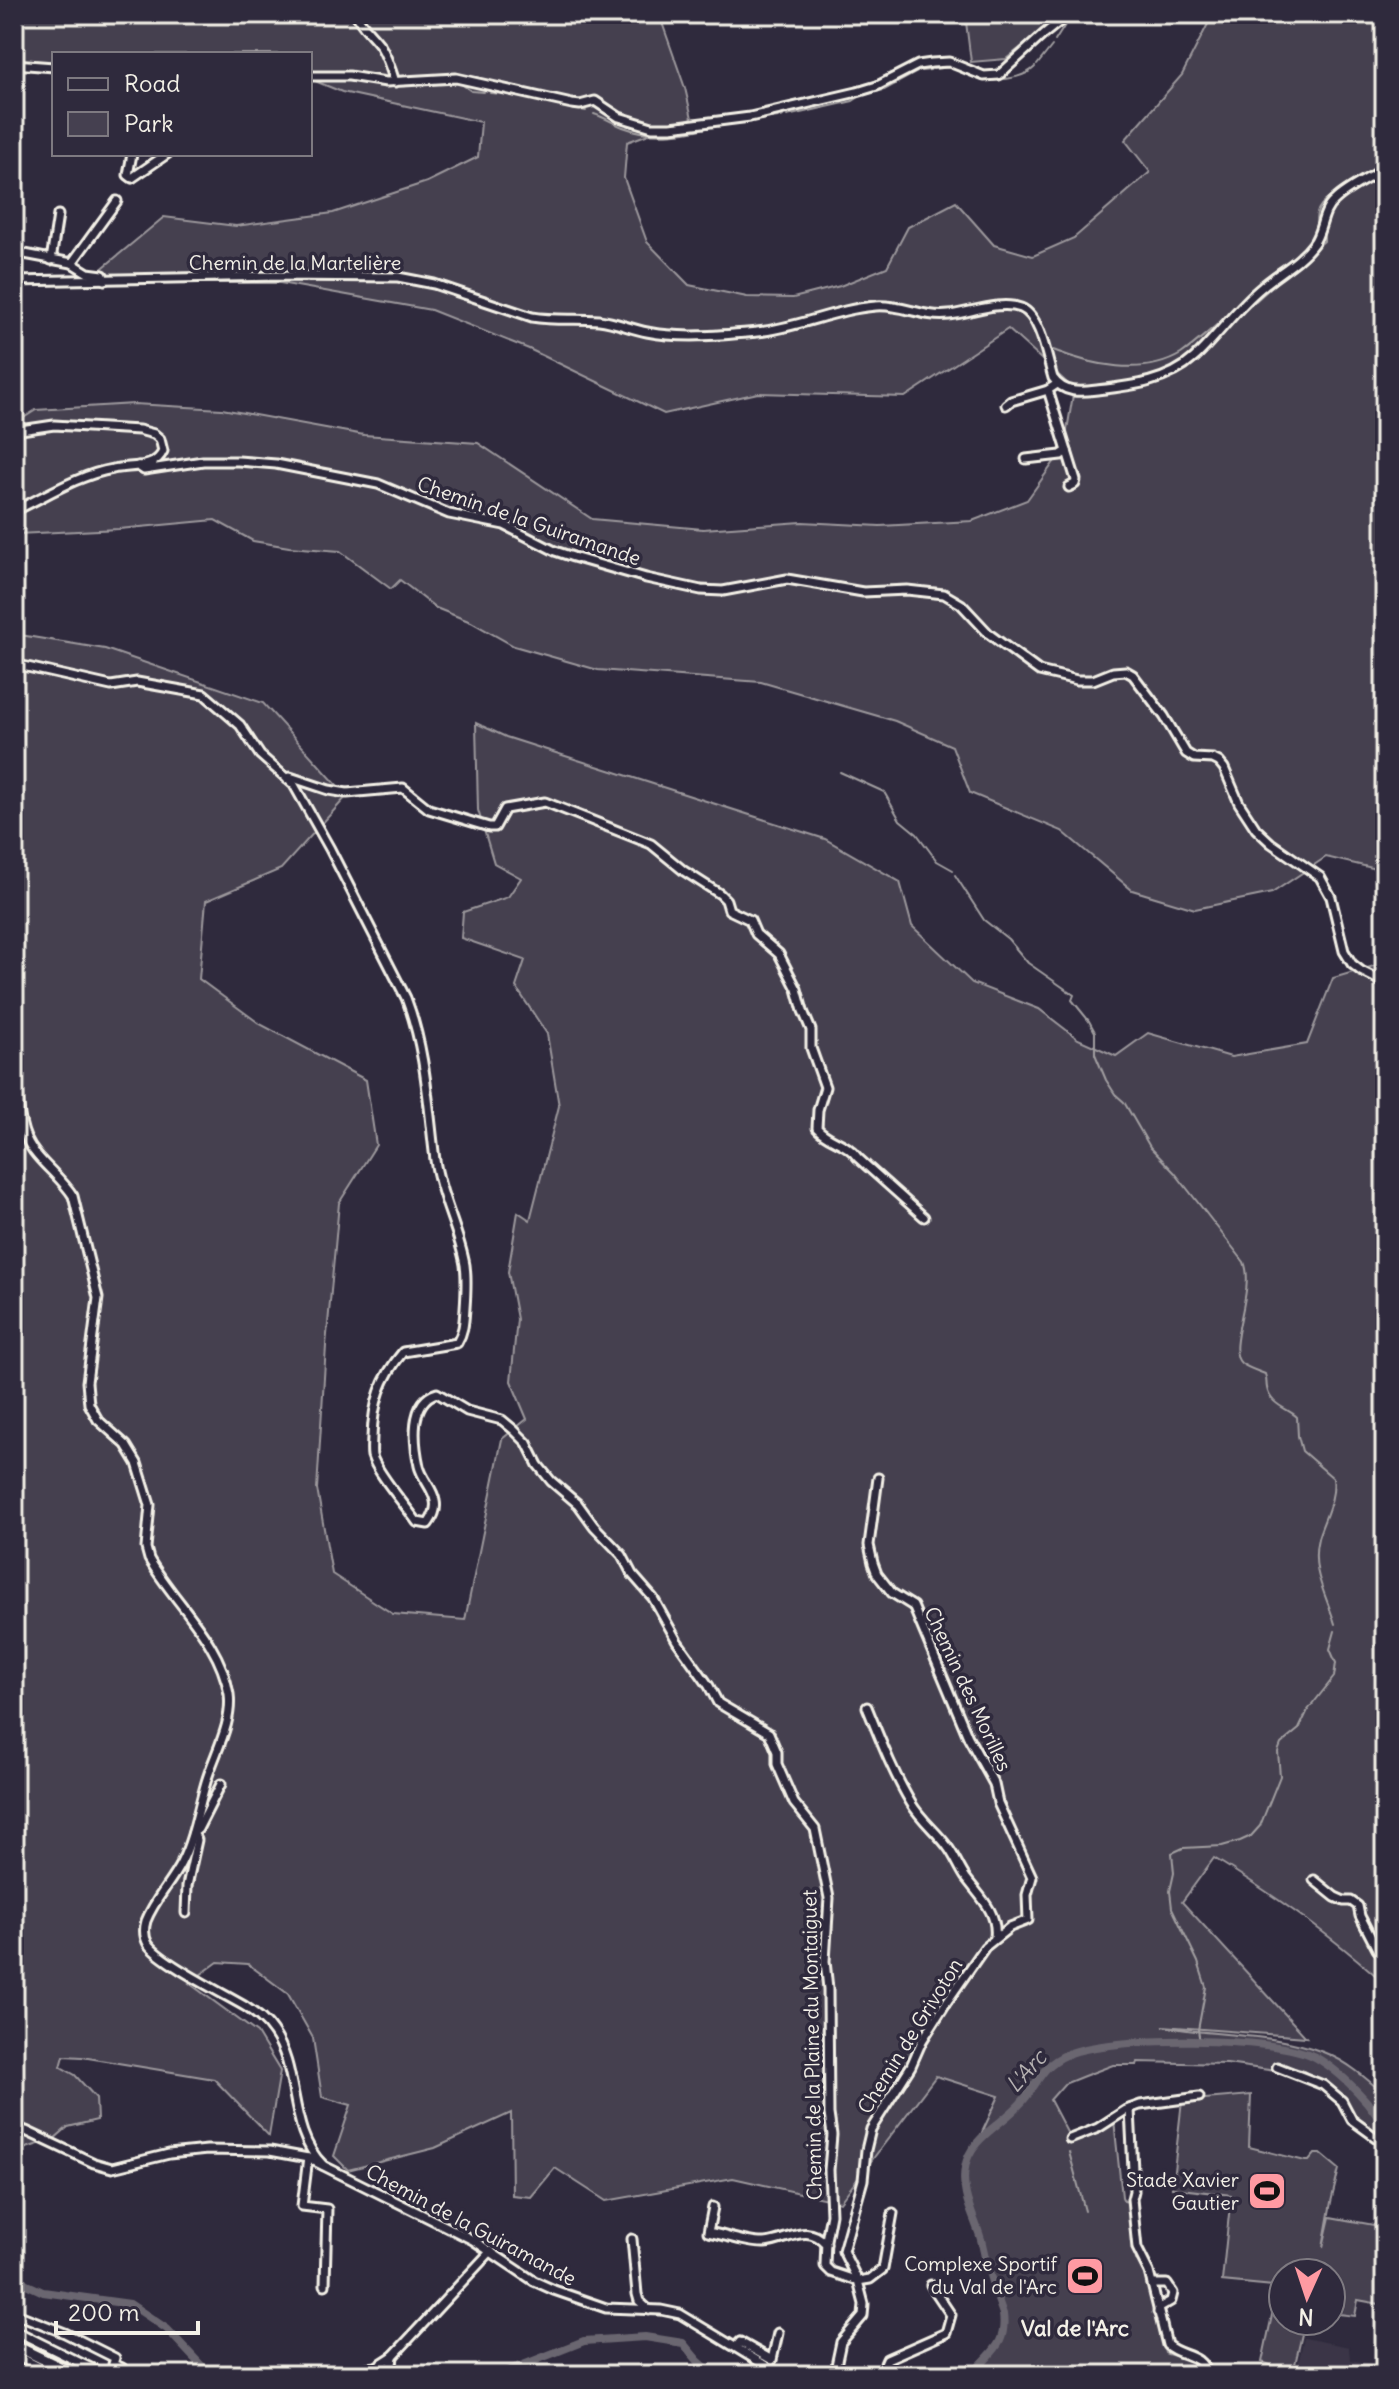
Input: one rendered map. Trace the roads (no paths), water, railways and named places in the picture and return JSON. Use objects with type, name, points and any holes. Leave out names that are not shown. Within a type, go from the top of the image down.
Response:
[{"type":"main road","points":[[14,2345],[76,2375]]},
{"type":"street","points":[[356,14],[383,51],[395,82]]},
{"type":"street","points":[[312,76],[349,76],[395,82],[456,78],[572,104],[595,101],[619,117],[652,127],[671,127],[750,117],[857,92],[877,86],[918,65],[949,62],[984,76],[999,75],[1069,14]]},
{"type":"street","points":[[14,64],[52,67]]},
{"type":"street","points":[[132,156],[128,175],[132,178],[164,156]]},
{"type":"street","points":[[1006,405],[1057,384],[1083,392],[1152,381],[1182,367],[1251,297],[1310,248],[1332,202],[1385,168]]},
{"type":"street","points":[[72,263],[117,201]]},
{"type":"street","points":[[51,260],[58,215]]},
{"type":"street","points":[[14,252],[72,263],[88,273],[103,275],[105,279]]},
{"type":"street","name":"Chemin de la Martelière","points":[[14,281],[398,277],[434,284],[532,317],[599,320],[670,334],[758,332],[880,306],[938,316],[1002,306],[1017,307],[1034,319],[1057,384]]},
{"type":"street","points":[[1048,390],[1076,480],[1069,487]]},
{"type":"street","points":[[14,431],[54,425],[139,430],[160,439],[163,445],[161,456],[168,467]]},
{"type":"street","points":[[1026,459],[1061,455],[1067,451]]},
{"type":"street","points":[[14,511],[87,476],[150,464],[161,456]]},
{"type":"street","name":"Chemin de la Guiramande","points":[[138,466],[144,470],[213,461],[253,462],[378,484],[449,514],[504,525],[573,557],[701,590],[723,591],[787,579],[863,592],[907,590],[944,594],[961,604],[989,634],[1049,675],[1093,680],[1113,672],[1128,671],[1140,682],[1186,753],[1194,758],[1213,759],[1224,768],[1239,803],[1256,829],[1320,877],[1331,897],[1344,951],[1352,964],[1385,983]]},
{"type":"street","name":"Chemin de la Plaine du Montaiguet","points":[[14,664],[111,686],[137,682],[204,694],[240,725],[260,755],[294,785],[330,849],[406,997],[415,1022],[436,1162],[465,1265],[464,1331],[457,1343],[403,1352],[393,1364],[377,1395],[372,1456],[417,1522],[428,1524],[434,1516],[436,1503],[419,1466],[415,1433],[416,1416],[422,1403],[429,1395],[437,1393],[467,1411],[502,1420],[527,1443],[538,1465],[551,1481],[578,1504],[622,1555],[632,1574],[653,1598],[718,1703],[769,1733],[774,1740],[777,1764],[794,1803],[815,1829],[829,1898],[825,1961],[832,2135],[829,2170],[831,2214],[826,2244]]},
{"type":"street","points":[[287,779],[290,777],[347,793],[403,788],[429,809],[489,827],[495,827],[505,809],[545,802],[657,848],[684,871],[720,894],[729,910],[750,920],[760,939],[779,954],[797,989],[811,1030],[813,1056],[824,1080],[817,1128],[850,1148],[924,1217]]},
{"type":"street","points":[[14,1018],[24,1134],[73,1196],[96,1286],[97,1312],[87,1382],[89,1404],[98,1420],[126,1445],[137,1463],[150,1505],[146,1548],[149,1559],[203,1633],[221,1668],[228,1692],[228,1716],[206,1781],[193,1833],[182,1862],[147,1919],[145,1936],[148,1944],[162,1956],[246,2007],[273,2030],[282,2049],[304,2136],[314,2157],[323,2165]]},
{"type":"street","name":"Chemin des Morilles","points":[[878,1478],[869,1553],[883,1583],[892,1593],[913,1606],[968,1737],[994,1784],[998,1803],[1032,1877],[1027,1895],[1029,1917],[1026,1921]]},
{"type":"street","points":[[867,1707],[911,1803],[948,1847],[993,1913],[995,1937]]},
{"type":"street","points":[[193,1833],[221,1784]]},
{"type":"street","points":[[186,1913],[187,1886],[197,1840],[193,1833]]},
{"type":"street","points":[[1314,1880],[1335,1897],[1358,1906],[1377,1949],[1385,1956]]},
{"type":"street","name":"Chemin de Grivoton","points":[[858,2281],[843,2251],[863,2180],[871,2129],[911,2066],[922,2041],[985,1947],[1010,1927],[1026,1921]]},
{"type":"street","points":[[1277,2067],[1323,2085],[1342,2101],[1352,2120],[1385,2144]]},
{"type":"street","points":[[1070,2139],[1148,2103],[1199,2097]]},
{"type":"street","points":[[1130,2109],[1136,2243],[1152,2284],[1167,2345],[1204,2364],[1207,2375]]},
{"type":"street","name":"Chemin de la Guiramande","points":[[14,2127],[112,2168],[169,2154],[207,2150],[270,2151],[308,2158],[461,2233],[534,2281],[606,2308],[672,2312],[687,2317],[781,2375]]},
{"type":"street","points":[[308,2158],[302,2206],[327,2209],[325,2285]]},
{"type":"street","points":[[713,2207],[708,2232],[764,2243],[810,2233],[826,2244],[825,2266],[831,2272],[858,2281],[870,2279],[883,2269],[893,2213]]},
{"type":"street","points":[[632,2239],[637,2294],[639,2301],[649,2310]]},
{"type":"street","points":[[318,2375],[376,2367],[393,2356],[491,2251]]},
{"type":"street","points":[[834,2375],[841,2342],[863,2316],[864,2304],[858,2281]]},
{"type":"street","points":[[1152,2284],[1164,2283],[1172,2290],[1171,2301],[1159,2308],[1158,2312]]},
{"type":"street","points":[[880,2375],[887,2359],[946,2333],[951,2315],[931,2285]]},
{"type":"street","points":[[14,2313],[103,2351],[115,2358],[113,2364],[122,2368]]},
{"type":"street","points":[[14,2330],[105,2375]]},
{"type":"street","points":[[736,2347],[740,2342],[772,2360],[778,2333]]},
{"type":"street","points":[[14,2354],[55,2375]]},
{"type":"street","points":[[391,2375],[393,2356]]},
{"type":"waterway","points":[[1055,41],[1067,22]]},
{"type":"waterway","points":[[1037,65],[1052,46]]},
{"type":"waterway","points":[[995,80],[1022,75],[1035,67]]},
{"type":"waterway","points":[[933,69],[956,68]]},
{"type":"waterway","points":[[921,71],[930,70]]},
{"type":"waterway","points":[[787,116],[853,101],[862,95],[884,90],[917,72]]},
{"type":"waterway","points":[[460,83],[471,91],[484,92]]},
{"type":"waterway","points":[[490,93],[517,95]]},
{"type":"waterway","points":[[551,103],[586,111]]},
{"type":"waterway","points":[[594,114],[645,133],[678,133],[711,127]]},
{"type":"waterway","points":[[714,126],[778,117]]},
{"type":"waterway","points":[[1363,177],[1385,159]]},
{"type":"waterway","points":[[1317,226],[1319,207],[1344,189]]},
{"type":"waterway","points":[[1310,253],[1324,241],[1324,234]]},
{"type":"waterway","points":[[1231,323],[1296,265]]},
{"type":"waterway","points":[[1053,350],[1100,364],[1150,365],[1181,354],[1220,322]]},
{"type":"waterway","points":[[840,772],[884,792],[900,820],[917,834],[937,861],[953,870]]},
{"type":"waterway","points":[[955,875],[984,920],[1008,939],[1028,963],[1074,995],[1072,1000],[1095,1032],[1095,1054],[1106,1080],[1124,1102],[1150,1147],[1175,1173],[1244,1262],[1246,1288],[1236,1345],[1237,1356],[1243,1365],[1265,1374],[1269,1394],[1279,1406],[1297,1417],[1302,1451],[1333,1478],[1333,1493],[1318,1538],[1316,1561],[1335,1624]]},
{"type":"waterway","points":[[1200,2042],[1198,2030],[1206,1987],[1198,1962],[1172,1908],[1172,1853],[1183,1848],[1222,1846],[1240,1841],[1251,1836],[1260,1826],[1280,1776],[1278,1752],[1281,1744],[1299,1729],[1308,1710],[1334,1677],[1336,1663],[1330,1649],[1335,1631]]},
{"type":"waterway","name":"L'Arc","points":[[972,2375],[996,2348],[1004,2325],[966,2193],[965,2168],[972,2149],[1026,2098],[1045,2071],[1058,2059],[1089,2048],[1154,2042],[1231,2042],[1295,2050],[1315,2057],[1336,2071],[1385,2124]]},
{"type":"waterway","points":[[1069,2152],[1085,2211]]},
{"type":"waterway","name":"L'Arc","points":[[14,2275],[43,2292],[130,2304],[167,2329],[210,2375]]},
{"type":"waterway","name":"L'Arc","points":[[498,2375],[584,2341],[645,2337],[683,2343],[714,2375]]},
{"type":"place","name":"Stade Xavier Gautier","points":[[1267,2191]]},
{"type":"place","name":"Complexe Sportif du Val de l'Arc","points":[[1085,2276]]},
{"type":"district","name":"Val de l'Arc","points":[[1075,2328]]}]
